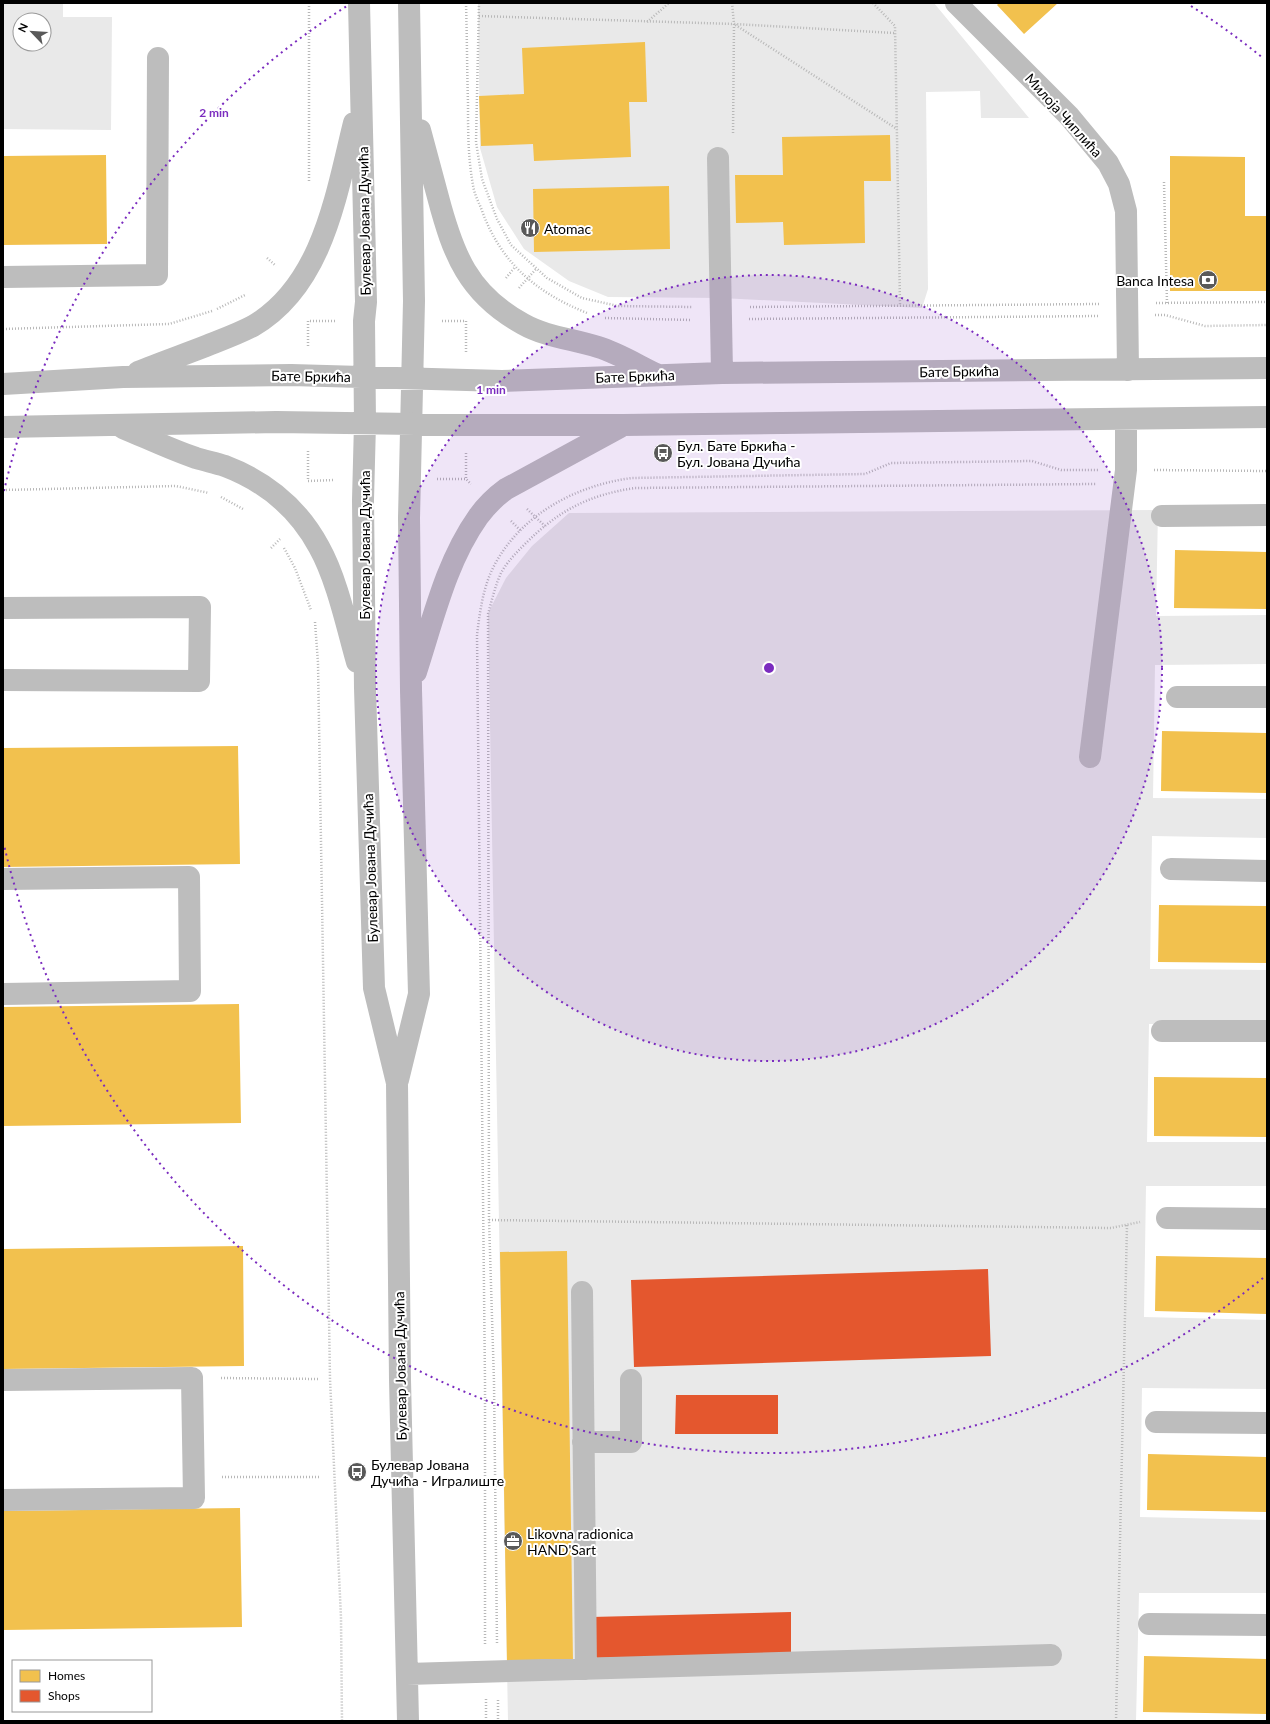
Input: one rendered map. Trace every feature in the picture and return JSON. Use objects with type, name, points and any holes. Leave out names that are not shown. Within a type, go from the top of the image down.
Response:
[{"type":"street","name":"Булевар Јована Дучића","points":[[359,3],[366,302],[364,321],[365,423],[363,500],[365,688],[374,988],[397,1083],[400,1380],[408,1721]]},
{"type":"street","name":"Булевар Јована Дучића","points":[[397,1083],[419,994],[411,690],[409,518],[414,301],[412,98],[409,3]]},
{"type":"street","name":"Милоја Чиплића","points":[[956,3],[1069,116],[1108,163],[1119,184],[1126,211],[1128,370]]},
{"type":"street","points":[[3,277],[157,274],[158,58]]},
{"type":"street","points":[[123,378],[253,326],[272,312],[298,286],[315,254],[333,206],[361,97]]},
{"type":"street","points":[[412,98],[448,235],[458,260],[474,285],[500,310],[523,324],[551,335],[599,348],[659,375]]},
{"type":"street","points":[[718,158],[722,373]]},
{"type":"street","name":"Бате Бркића","points":[[3,384],[123,378],[291,375],[502,381],[722,373],[1267,368]]},
{"type":"street","points":[[3,427],[276,422],[623,425],[1267,417]]},
{"type":"street","points":[[1090,757],[1125,477],[1126,419]]},
{"type":"street","points":[[115,425],[196,458],[225,466],[247,476],[274,492],[300,517],[320,548],[331,573],[365,688]]},
{"type":"street","points":[[411,690],[449,572],[478,517],[490,502],[506,489],[623,425]]},
{"type":"street","points":[[1162,516],[1267,516]]},
{"type":"street","points":[[3,608],[200,607],[199,681],[3,680]]},
{"type":"street","points":[[1177,697],[1267,697]]},
{"type":"street","points":[[1171,869],[1267,871]]},
{"type":"street","points":[[3,879],[189,877],[190,991],[3,994]]},
{"type":"street","points":[[1162,1031],[1267,1031]]},
{"type":"street","points":[[1167,1218],[1267,1219]]},
{"type":"street","points":[[582,1292],[586,1669]]},
{"type":"street","points":[[3,1380],[192,1378],[194,1498],[3,1500]]},
{"type":"street","points":[[583,1442],[631,1442],[631,1380]]},
{"type":"street","points":[[1156,1422],[1267,1423]]},
{"type":"street","points":[[1149,1624],[1267,1625]]},
{"type":"street","points":[[407,1674],[1051,1655]]},
{"type":"path","points":[[309,3],[309,185]]},
{"type":"path","points":[[466,3],[469,151],[473,187],[488,228],[515,267],[543,290],[569,305],[593,315]]},
{"type":"path","points":[[479,3],[476,142],[482,179],[497,219],[511,245],[547,278],[582,298],[618,306],[721,313],[1127,310],[1167,303],[1267,302]]},
{"type":"path","points":[[647,22],[669,3]]},
{"type":"path","points":[[873,3],[895,26],[900,305]]},
{"type":"path","points":[[479,16],[734,24],[894,33]]},
{"type":"path","points":[[734,24],[897,129]]},
{"type":"path","points":[[1164,182],[1167,303]]},
{"type":"path","points":[[3,329],[169,324],[215,310],[250,292]]},
{"type":"path","points":[[599,318],[900,305],[1127,310],[1165,315],[1205,326],[1267,325]]},
{"type":"path","points":[[498,1721],[491,1671],[485,1382],[477,635],[480,612],[486,586],[495,565],[508,545],[535,517],[557,502],[587,488],[609,481],[632,478],[865,474],[891,463],[1032,461],[1061,470],[1125,477]]},
{"type":"path","points":[[486,1721],[491,1671],[494,1382],[489,1220],[488,614],[501,573],[510,560],[538,531],[566,509],[610,492],[635,488],[1125,477],[1267,470]]},
{"type":"path","points":[[3,490],[176,486],[215,494],[246,510]]},
{"type":"path","points":[[275,534],[295,568],[312,613]]},
{"type":"path","points":[[315,620],[318,663],[330,1379],[342,1618],[342,1721]]},
{"type":"path","points":[[489,1220],[1111,1228],[1167,1218]]},
{"type":"path","points":[[1116,1721],[1127,1225]]},
{"type":"path","points":[[192,1378],[319,1379]]},
{"type":"path","points":[[193,1476],[320,1477]]},
{"type":"shaded area","points":[[3,3],[63,3],[63,17],[112,17],[111,130],[3,129]]},
{"type":"shaded area","points":[[478,3],[934,3],[1029,118],[981,118],[980,91],[926,92],[928,289],[922,308],[721,298],[608,297],[569,281],[524,249],[497,207],[480,148]]},
{"type":"shaded area","points":[[1158,510],[1156,616],[1267,615],[1267,664],[1155,665],[1153,798],[1267,799],[1267,838],[1152,836],[1150,969],[1267,970],[1267,1025],[1149,1024],[1147,1142],[1267,1142],[1267,1186],[1146,1186],[1144,1317],[1267,1320],[1267,1389],[1142,1388],[1140,1517],[1267,1520],[1267,1593],[1139,1593],[1136,1721],[508,1721],[488,613],[506,578],[532,546],[569,513]]},
{"type":"building: Homes","points":[[999,3],[1058,3],[1024,34],[997,5]]},
{"type":"building: Homes","points":[[645,42],[647,102],[629,102],[631,157],[534,161],[533,144],[481,146],[479,96],[524,94],[522,48]]},
{"type":"building: Homes","points":[[890,135],[891,181],[864,181],[865,243],[784,245],[783,222],[736,223],[735,175],[783,175],[782,137]]},
{"type":"building: Homes","points":[[106,155],[107,244],[3,245],[3,156]]},
{"type":"building: Homes","points":[[1170,156],[1245,157],[1245,216],[1267,216],[1267,291],[1170,291]]},
{"type":"building: Homes","points":[[669,186],[670,249],[534,252],[533,189]]},
{"type":"building: Homes","points":[[1175,550],[1267,552],[1267,609],[1174,608]]},
{"type":"building: Homes","points":[[1162,731],[1267,733],[1267,793],[1161,791]]},
{"type":"building: Homes","points":[[238,746],[240,864],[3,867],[3,748]]},
{"type":"building: Homes","points":[[1159,905],[1267,906],[1267,963],[1158,962]]},
{"type":"building: Homes","points":[[239,1004],[241,1123],[3,1126],[3,1007]]},
{"type":"building: Homes","points":[[1154,1077],[1267,1078],[1267,1137],[1154,1136]]},
{"type":"building: Homes","points":[[243,1246],[244,1366],[3,1369],[3,1249]]},
{"type":"building: Homes","points":[[567,1251],[573,1662],[507,1664],[500,1252]]},
{"type":"building: Homes","points":[[1156,1256],[1267,1258],[1267,1314],[1155,1311]]},
{"type":"building: Homes","points":[[1148,1454],[1267,1457],[1267,1512],[1147,1510]]},
{"type":"building: Homes","points":[[240,1508],[242,1627],[3,1630],[3,1511]]},
{"type":"building: Homes","points":[[1144,1656],[1267,1659],[1267,1714],[1143,1712]]},
{"type":"building: Shops","points":[[988,1269],[991,1356],[634,1367],[631,1280]]},
{"type":"building: Shops","points":[[676,1395],[778,1395],[778,1434],[675,1434]]},
{"type":"building: Shops","points":[[791,1612],[791,1654],[592,1658],[591,1617]]},
{"type":"place","name":"Atomac","points":[[530,228]]},
{"type":"place","name":"Banca Intesa","points":[[1208,280]]},
{"type":"place","name":"Бул. Бате Бркића - Бул. Јована Дучића","points":[[663,453]]},
{"type":"place","name":"Булевар Јована Дучића - Игралиште","points":[[357,1472]]},
{"type":"place","name":"Likovna radionica HAND'Sart","points":[[513,1541]]}]
